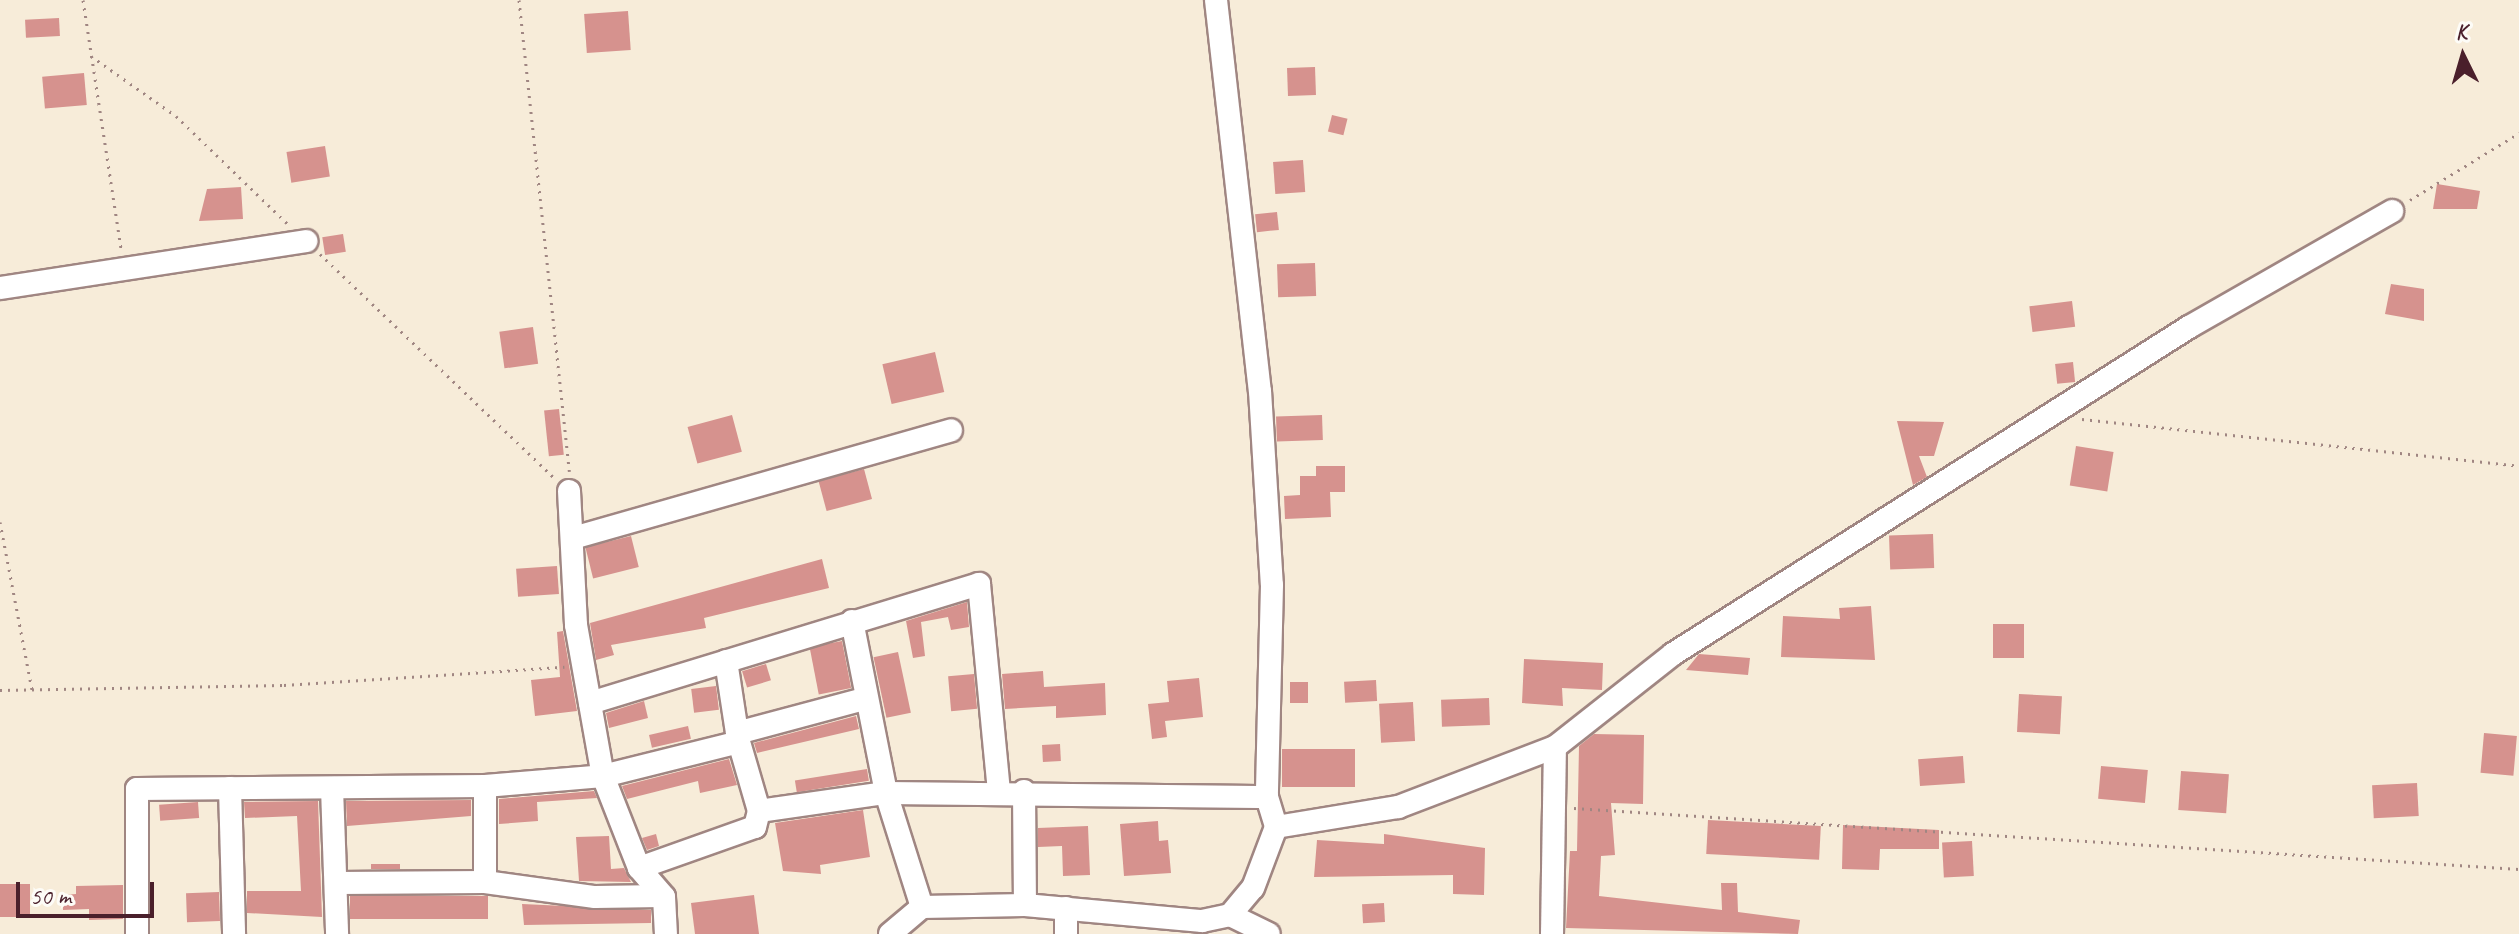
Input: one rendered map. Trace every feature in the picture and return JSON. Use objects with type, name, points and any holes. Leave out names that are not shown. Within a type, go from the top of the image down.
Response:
[{"type":"street","points":[[890,934],[922,907],[1025,905],[1202,921],[1230,915],[1253,888],[1276,827],[1267,797],[1272,585],[1261,406],[1216,0]]},
{"type":"street","points":[[1276,827],[1398,807],[1555,747],[1673,654],[2050,415],[2392,211]]},
{"type":"street","points":[[0,288],[306,241]]},
{"type":"street","points":[[573,538],[951,430]]},
{"type":"street","points":[[569,491],[584,666],[603,776],[639,868],[663,896],[666,934]]},
{"type":"street","points":[[590,703],[979,584],[999,791]]},
{"type":"street","points":[[852,621],[864,699],[886,793],[922,907]]},
{"type":"street","points":[[639,868],[755,827],[759,811],[738,737],[726,661]]},
{"type":"street","points":[[137,934],[137,789],[485,786],[603,776],[864,699]]},
{"type":"street","points":[[1552,934],[1558,808],[1555,747]]},
{"type":"street","points":[[485,786],[485,882]]},
{"type":"street","points":[[230,788],[234,934]]},
{"type":"street","points":[[332,788],[337,934]]},
{"type":"street","points":[[759,811],[886,793],[1024,791],[1267,797]]},
{"type":"street","points":[[1024,791],[1025,905]]},
{"type":"street","points":[[337,883],[485,882],[595,897],[663,896]]},
{"type":"street","points":[[1066,908],[1066,934]]},
{"type":"street","points":[[1230,915],[1269,934]]},
{"type":"path","points":[[83,0],[125,269]]},
{"type":"path","points":[[519,0],[569,491]]},
{"type":"path","points":[[91,56],[176,116],[569,491]]},
{"type":"path","points":[[2392,211],[2519,133]]},
{"type":"path","points":[[2050,415],[2519,466]]},
{"type":"path","points":[[0,522],[32,690]]},
{"type":"path","points":[[0,690],[284,685],[584,666]]},
{"type":"path","points":[[1558,808],[2519,869]]},
{"type":"building","points":[[628,11],[631,50],[587,53],[584,14]]},
{"type":"building","points":[[59,18],[60,36],[26,38],[25,20]]},
{"type":"building","points":[[1315,67],[1316,95],[1288,96],[1287,68]]},
{"type":"building","points":[[84,73],[87,105],[45,109],[42,77]]},
{"type":"building","points":[[1332,115],[1348,119],[1343,135],[1328,131]]},
{"type":"building","points":[[325,146],[330,177],[291,183],[286,152]]},
{"type":"building","points":[[1303,160],[1305,192],[1275,194],[1273,162]]},
{"type":"building","points":[[2437,184],[2480,191],[2477,209],[2433,209]]},
{"type":"building","points":[[241,187],[243,219],[199,221],[207,189]]},
{"type":"building","points":[[1277,212],[1279,230],[1257,232],[1255,214]]},
{"type":"building","points":[[343,234],[346,252],[325,255],[322,237]]},
{"type":"building","points":[[1315,263],[1316,296],[1278,297],[1277,264]]},
{"type":"building","points":[[2391,284],[2424,289],[2424,321],[2385,314]]},
{"type":"building","points":[[2072,301],[2075,327],[2032,332],[2029,306]]},
{"type":"building","points":[[533,327],[538,364],[504,368],[499,332]]},
{"type":"building","points":[[935,352],[944,392],[892,404],[882,364]]},
{"type":"building","points":[[2073,362],[2075,382],[2057,384],[2055,364]]},
{"type":"building","points":[[559,409],[564,455],[549,456],[544,411]]},
{"type":"building","points":[[732,415],[742,452],[697,464],[688,427]]},
{"type":"building","points":[[1322,415],[1323,440],[1277,442],[1276,417]]},
{"type":"building","points":[[1897,421],[1944,422],[1934,456],[1919,456],[1927,477],[1913,485]]},
{"type":"building","points":[[2076,446],[2114,452],[2107,491],[2070,486]]},
{"type":"building","points":[[1316,466],[1345,466],[1345,492],[1330,492],[1331,517],[1285,519],[1284,496],[1300,495],[1300,476],[1316,476]]},
{"type":"building","points":[[864,469],[872,499],[827,511],[819,481]]},
{"type":"building","points":[[1933,534],[1934,568],[1890,570],[1889,536]]},
{"type":"building","points":[[631,536],[639,567],[593,578],[585,547]]},
{"type":"building","points":[[822,559],[829,588],[704,618],[706,628],[611,645],[614,655],[596,660],[590,623]]},
{"type":"building","points":[[557,566],[559,594],[518,597],[516,569]]},
{"type":"building","points":[[967,602],[969,627],[951,630],[948,617],[921,622],[925,656],[913,658],[906,621]]},
{"type":"building","points":[[1871,606],[1875,660],[1781,657],[1783,616],[1840,619],[1839,608]]},
{"type":"building","points":[[1993,624],[2024,624],[2024,658],[1993,658]]},
{"type":"building","points":[[563,631],[577,711],[535,716],[531,680],[560,677],[557,632]]},
{"type":"building","points":[[842,641],[851,688],[819,694],[810,647]]},
{"type":"building","points":[[898,652],[911,713],[886,718],[874,657]]},
{"type":"building","points":[[1699,654],[1750,658],[1748,675],[1686,670]]},
{"type":"building","points":[[1524,659],[1603,663],[1602,690],[1562,688],[1563,706],[1522,703]]},
{"type":"building","points":[[766,664],[771,680],[747,688],[742,671]]},
{"type":"building","points":[[1043,671],[1044,687],[1105,683],[1106,715],[1056,718],[1056,706],[1005,709],[1002,674]]},
{"type":"building","points":[[974,674],[977,709],[951,711],[948,676]]},
{"type":"building","points":[[1199,678],[1203,717],[1165,721],[1167,737],[1152,739],[1148,704],[1169,702],[1167,681]]},
{"type":"building","points":[[1376,680],[1377,701],[1345,703],[1344,682]]},
{"type":"building","points":[[1290,682],[1308,682],[1308,703],[1290,703]]},
{"type":"building","points":[[716,686],[719,710],[694,713],[691,689]]},
{"type":"building","points":[[2019,694],[2062,696],[2060,734],[2017,732]]},
{"type":"building","points":[[1489,698],[1490,725],[1442,727],[1441,700]]},
{"type":"building","points":[[644,701],[648,718],[609,728],[606,713]]},
{"type":"building","points":[[1413,702],[1415,741],[1381,743],[1379,704]]},
{"type":"building","points":[[856,716],[859,729],[757,753],[754,743]]},
{"type":"building","points":[[688,726],[691,739],[652,748],[649,735]]},
{"type":"building","points":[[2484,733],[2517,736],[2513,776],[2481,773]]},
{"type":"building","points":[[1594,734],[1644,735],[1643,804],[1611,803],[1615,855],[1601,856],[1599,896],[1722,910],[1721,883],[1737,883],[1738,912],[1800,920],[1798,934],[1566,928],[1570,851],[1577,851],[1579,746]]},
{"type":"building","points":[[1060,744],[1061,761],[1043,762],[1042,745]]},
{"type":"building","points":[[1282,749],[1355,749],[1355,787],[1282,787]]},
{"type":"building","points":[[1963,756],[1965,783],[1920,786],[1918,759]]},
{"type":"building","points":[[729,759],[737,785],[700,793],[698,781],[627,799],[622,786]]},
{"type":"building","points":[[2101,766],[2148,770],[2145,803],[2098,799]]},
{"type":"building","points":[[867,769],[869,781],[797,792],[795,780]]},
{"type":"building","points":[[2181,771],[2229,774],[2226,813],[2178,810]]},
{"type":"building","points":[[2417,783],[2419,816],[2374,818],[2372,785]]},
{"type":"building","points":[[594,791],[597,798],[537,802],[538,821],[499,824],[499,799]]},
{"type":"building","points":[[471,800],[471,816],[347,826],[346,801]]},
{"type":"building","points":[[318,801],[322,917],[247,913],[247,891],[301,891],[297,816],[245,818],[244,802]]},
{"type":"building","points":[[198,802],[199,818],[160,821],[159,805]]},
{"type":"building","points":[[863,810],[870,857],[820,865],[821,874],[783,871],[775,823]]},
{"type":"building","points":[[1708,820],[1821,826],[1819,860],[1706,854]]},
{"type":"building","points":[[1158,821],[1159,841],[1168,840],[1171,873],[1124,876],[1120,824]]},
{"type":"building","points":[[1843,825],[1939,830],[1939,849],[1880,849],[1879,870],[1842,869]]},
{"type":"building","points":[[1088,826],[1090,875],[1063,876],[1062,846],[1038,847],[1038,828]]},
{"type":"building","points":[[656,834],[659,846],[647,850],[642,838]]},
{"type":"building","points":[[1384,834],[1485,848],[1484,895],[1453,894],[1453,875],[1314,877],[1317,840],[1384,844]]},
{"type":"building","points":[[609,836],[611,869],[624,868],[631,882],[579,881],[576,837]]},
{"type":"building","points":[[1972,841],[1974,876],[1944,878],[1942,843]]},
{"type":"building","points":[[371,864],[400,864],[400,869],[371,869]]},
{"type":"building","points":[[0,884],[30,884],[30,917],[0,917]]},
{"type":"building","points":[[123,885],[123,919],[89,920],[89,909],[63,910],[63,895],[76,894],[76,886]]},
{"type":"building","points":[[219,892],[220,921],[187,922],[186,893]]},
{"type":"building","points":[[754,895],[759,934],[695,934],[691,903]]},
{"type":"building","points":[[350,896],[488,896],[488,919],[350,919]]},
{"type":"building","points":[[1384,903],[1385,922],[1363,923],[1362,904]]},
{"type":"building","points":[[522,904],[651,910],[651,923],[524,925]]}]
